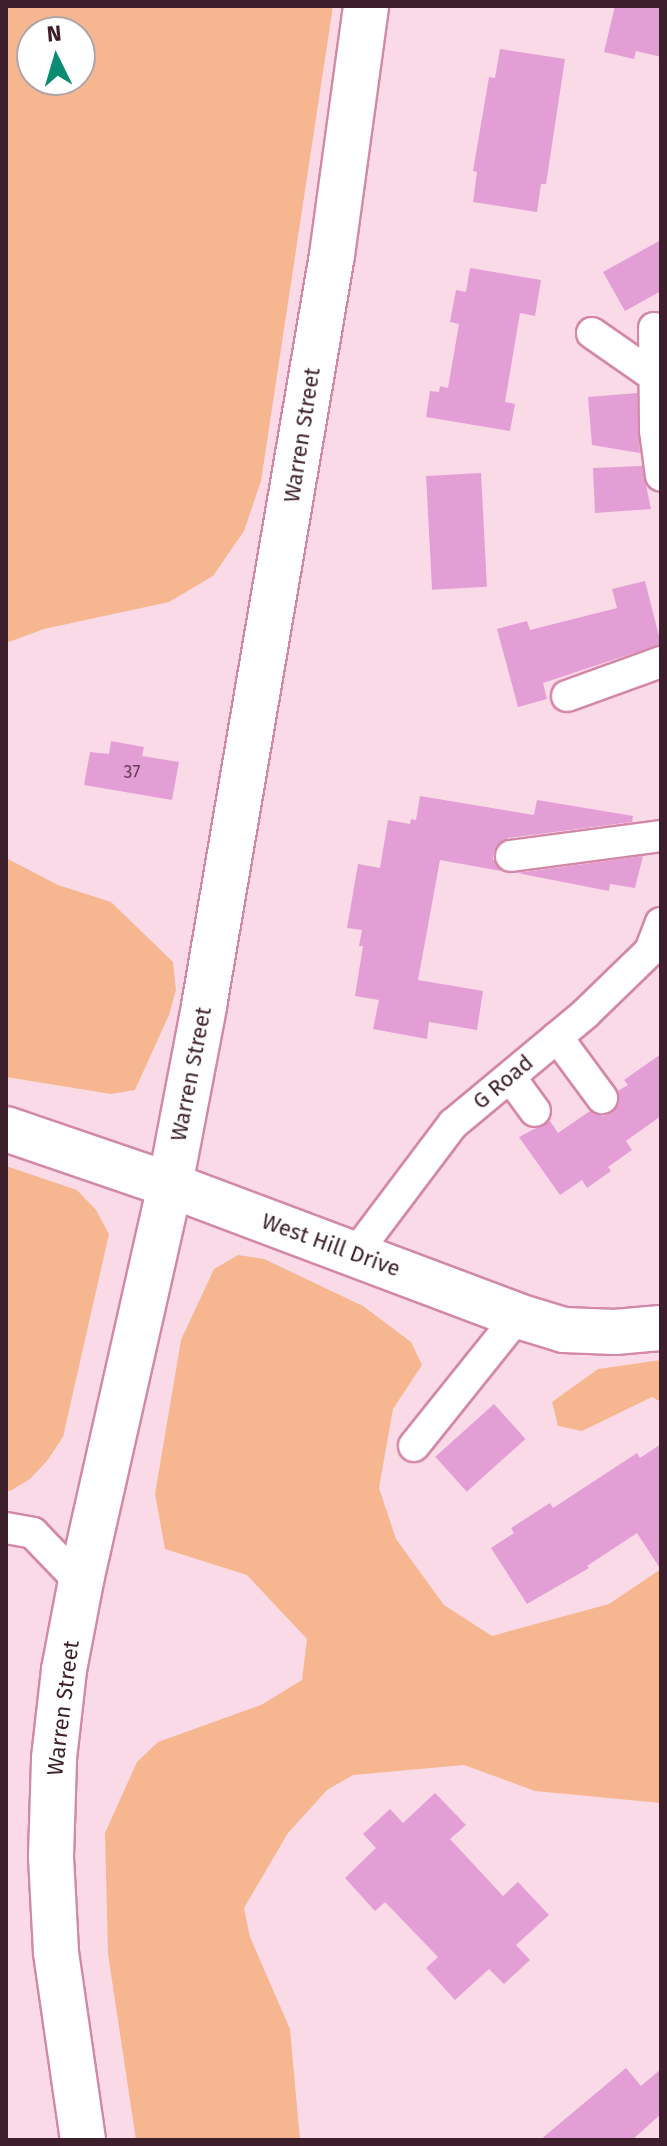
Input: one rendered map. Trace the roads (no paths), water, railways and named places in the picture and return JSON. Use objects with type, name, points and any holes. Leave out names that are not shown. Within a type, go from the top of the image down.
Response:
[{"type":"street","name":"Warren Street","points":[[83,2140],[56,1952],[51,1856],[54,1758],[64,1670],[170,1185],[335,240],[366,6]]},
{"type":"street","points":[[654,328],[660,464]]},
{"type":"street","points":[[592,333],[655,377]]},
{"type":"street","points":[[567,696],[661,662]]},
{"type":"street","points":[[511,856],[661,836]]},
{"type":"street","name":"G Road","points":[[355,1254],[453,1124],[557,1037],[650,951],[661,923]]},
{"type":"street","points":[[557,1037],[602,1098]]},
{"type":"street","points":[[510,1077],[535,1111]]},
{"type":"street","name":"West Hill Drive","points":[[6,1129],[170,1185],[518,1316],[564,1330],[615,1332],[661,1328]]},
{"type":"street","points":[[414,1446],[518,1316]]},
{"type":"street","points":[[6,1528],[33,1533],[81,1583]]}]
